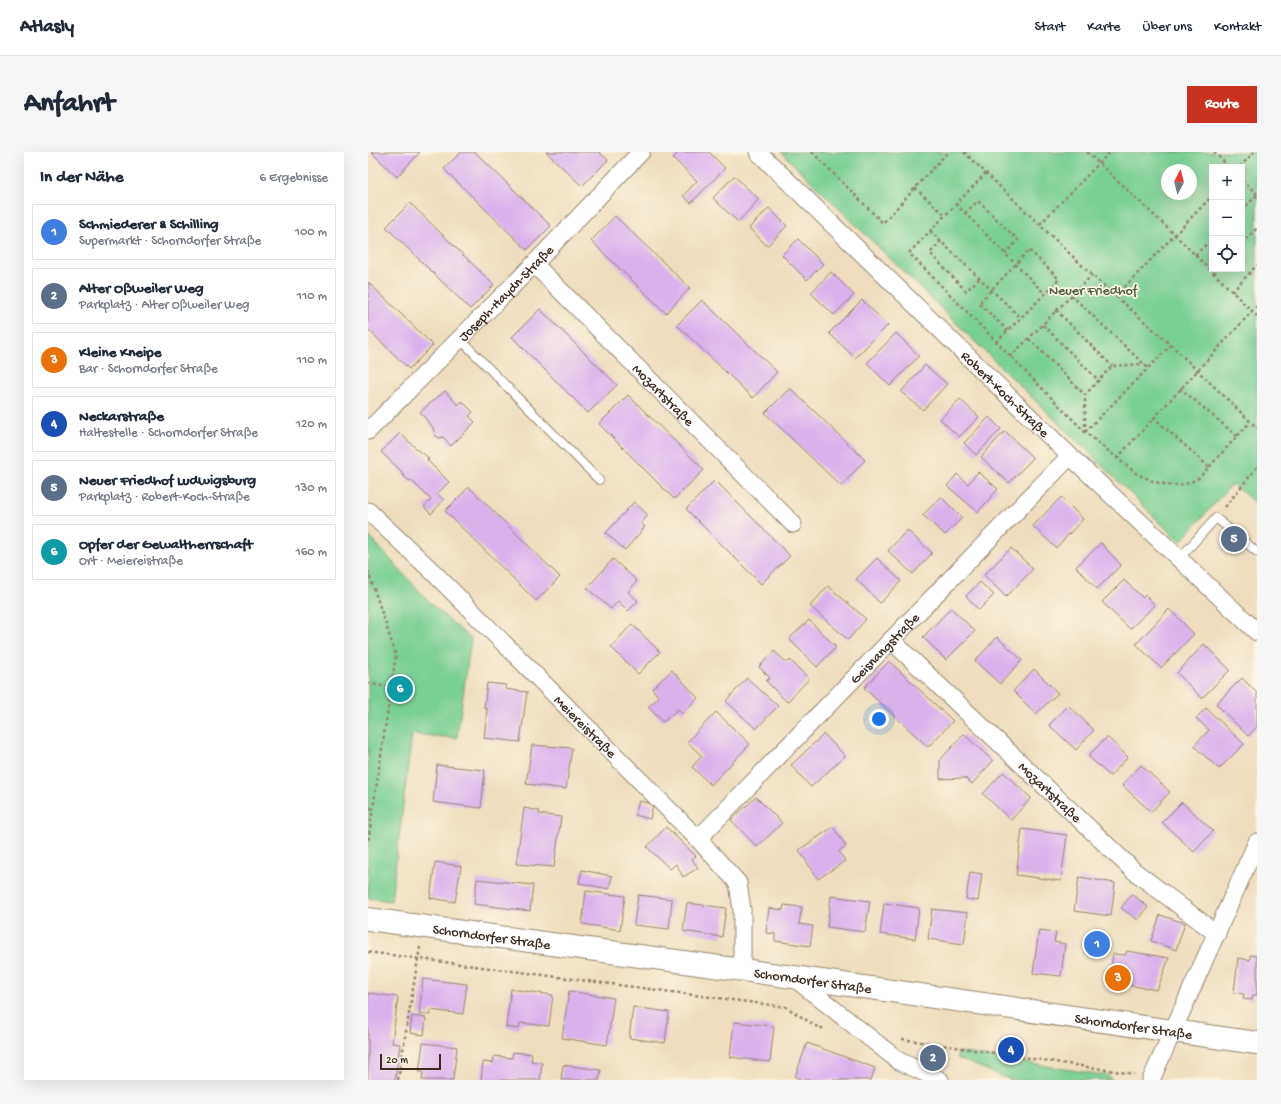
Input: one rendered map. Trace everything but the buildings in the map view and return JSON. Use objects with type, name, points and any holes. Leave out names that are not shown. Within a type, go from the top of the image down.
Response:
[{"type":"main road","name":"Schorndorfer Straße","points":[[368,919],[793,977],[1257,1043]]},
{"type":"street","name":"Joseph-Haydn-Straße","points":[[368,431],[534,264],[641,152]]},
{"type":"street","name":"Robert-Koch-Straße","points":[[758,152],[1070,456],[1257,632]]},
{"type":"street","name":"Mozartstraße","points":[[534,264],[793,524]]},
{"type":"street","name":"Geisnangstraße","points":[[698,839],[1070,456]]},
{"type":"street","name":"Meiereistraße","points":[[368,511],[433,572],[698,839],[738,883],[742,910],[742,970]]},
{"type":"street","name":"Mozartstraße","points":[[891,640],[1134,871],[1217,934]]},
{"type":"street","points":[[1152,1078],[1257,842]]},
{"type":"street","points":[[793,977],[899,1061],[940,1080]]},
{"type":"lane","points":[[460,339],[599,480]]},
{"type":"lane","points":[[1178,559],[1216,518],[1257,552]]},
{"type":"path","points":[[812,152],[883,223],[948,152]]},
{"type":"path","points":[[964,152],[1257,428]]},
{"type":"path","points":[[1087,152],[1175,235],[1257,316]]},
{"type":"path","points":[[1040,224],[1110,152]]},
{"type":"path","points":[[1214,152],[1226,164]]},
{"type":"path","points":[[1243,164],[1254,152]]},
{"type":"path","points":[[986,173],[909,253],[1085,432],[1137,474],[1155,482],[1169,485],[1184,485],[1199,478],[1250,422]]},
{"type":"path","points":[[1245,183],[1257,194],[1245,207]]},
{"type":"path","points":[[915,188],[945,215]]},
{"type":"path","points":[[1116,296],[1209,199]]},
{"type":"path","points":[[965,213],[978,201],[1018,240],[1005,254]]},
{"type":"path","points":[[956,204],[1045,294]]},
{"type":"path","points":[[1245,241],[1257,228]]},
{"type":"path","points":[[930,231],[1021,318]]},
{"type":"path","points":[[941,241],[930,253],[966,291],[980,278]]},
{"type":"path","points":[[1195,255],[1209,242]]},
{"type":"path","points":[[996,342],[1008,331],[1059,279],[1029,250],[979,303],[1008,331]]},
{"type":"path","points":[[1232,292],[1257,265]]},
{"type":"path","points":[[1010,357],[1092,274]]},
{"type":"path","points":[[1071,295],[1148,368]]},
{"type":"path","points":[[1117,458],[1196,370],[1257,306]]},
{"type":"path","points":[[1056,310],[1112,366]]},
{"type":"path","points":[[1043,324],[1099,381]]},
{"type":"path","points":[[1029,339],[1085,396]]},
{"type":"path","points":[[1085,432],[1171,346]]},
{"type":"path","points":[[1085,432],[1085,396],[1112,366],[1143,364]]},
{"type":"path","points":[[1180,388],[1237,436]]},
{"type":"path","points":[[1153,417],[1209,467]]},
{"type":"path","points":[[1216,518],[1257,467]]},
{"type":"path","points":[[368,571],[396,655],[368,842]]},
{"type":"path","points":[[368,683],[391,688]]},
{"type":"path","points":[[368,808],[373,809]]},
{"type":"path","points":[[398,1080],[423,927]]},
{"type":"path","points":[[368,952],[786,1007],[819,1028],[862,1032]]},
{"type":"path","points":[[901,1038],[1152,1078]]},
{"type":"green space","name":"Neuer Friedhof","points":[[781,152],[1257,152],[1257,504],[1232,484],[1180,542]]},
{"type":"green space","points":[[368,535],[430,603],[471,639],[457,738],[412,734],[391,901],[368,898]]},
{"type":"green space","points":[[958,1052],[1109,1076],[1112,1080],[1011,1080],[957,1058]]},
{"type":"place","name":"Neuer Friedhof Ludwigsburg","points":[[1234,539]]},
{"type":"place","name":"Opfer der Gewaltherrschaft","points":[[400,689]]},
{"type":"place","name":"Schmiederer & Schilling","points":[[1097,944]]},
{"type":"place","name":"Kleine Kneipe","points":[[1118,978]]},
{"type":"place","name":"Neckarstraße","points":[[1011,1050]]},
{"type":"place","name":"Alter Oßweiler Weg","points":[[933,1058]]}]
